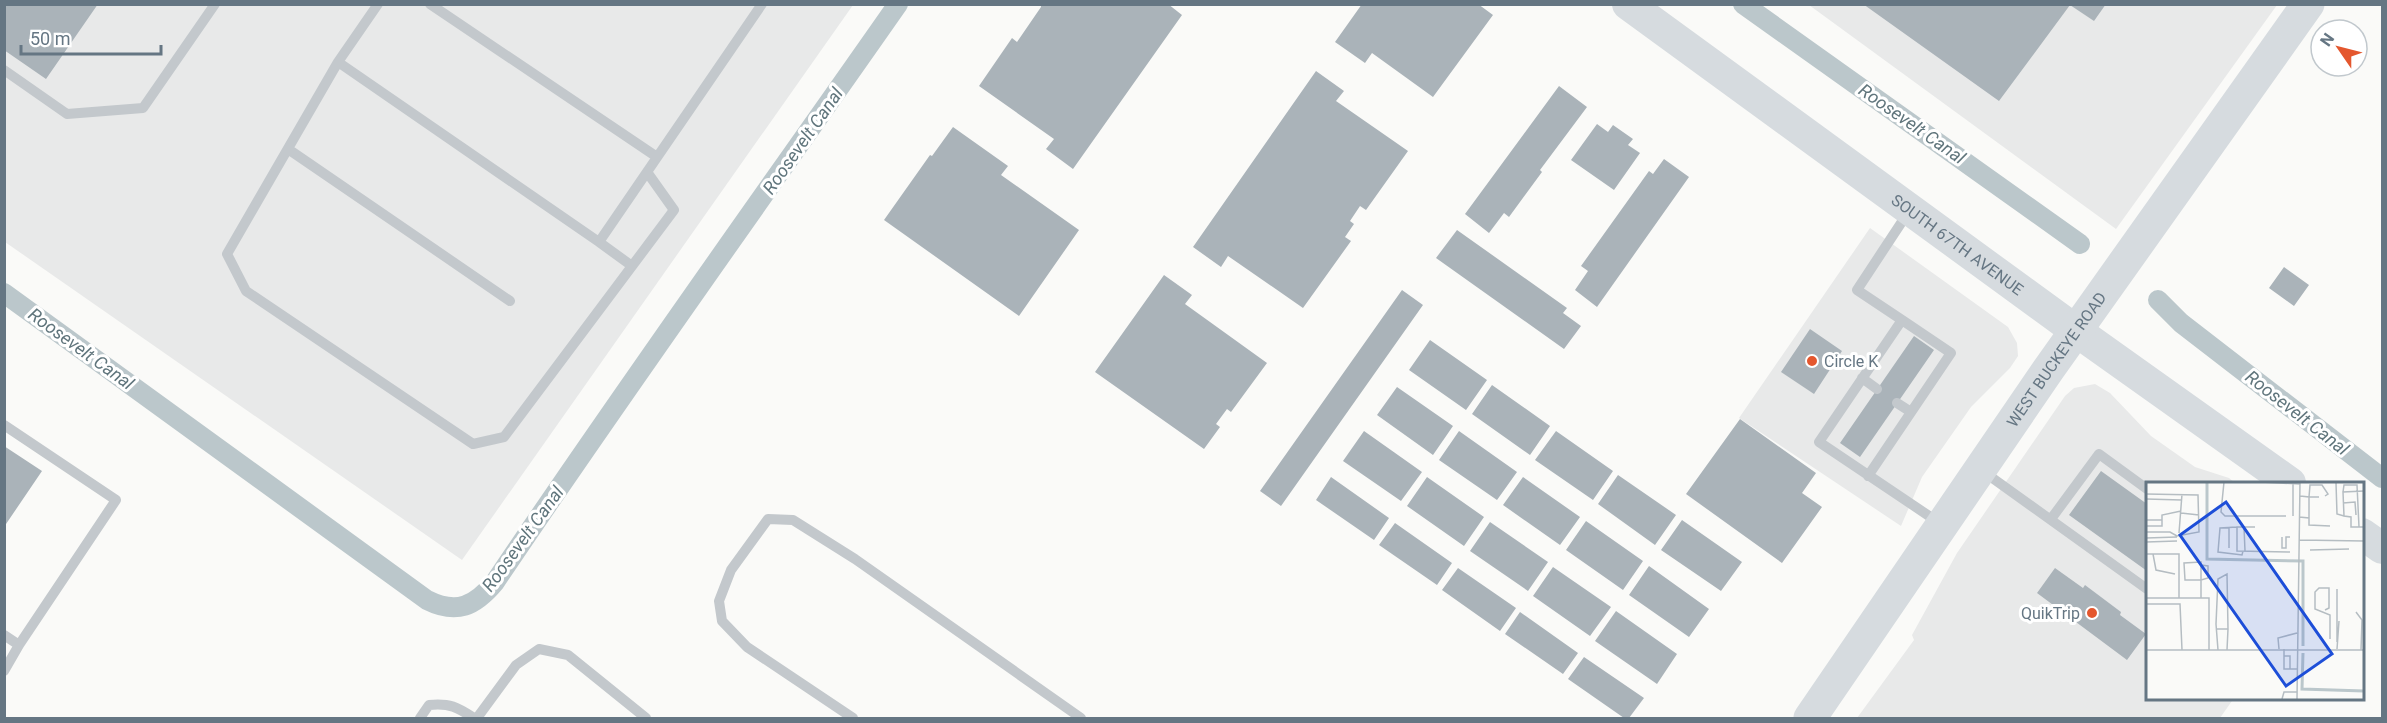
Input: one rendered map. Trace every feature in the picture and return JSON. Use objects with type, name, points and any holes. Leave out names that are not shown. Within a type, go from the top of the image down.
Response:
[{"type":"main road","name":"SOUTH 67TH AVENUE","points":[[1628,4],[2286,482]]},
{"type":"main road","name":"WEST BUCKEYE ROAD","points":[[1810,718],[2075,330],[2308,4]]},
{"type":"main road","points":[[2363,535],[2382,549]]},
{"type":"lane","points":[[4,70],[67,114],[143,108],[215,4]]},
{"type":"lane","points":[[378,4],[338,62],[227,254],[246,291],[473,444],[504,437],[674,210],[647,172]]},
{"type":"lane","points":[[430,4],[657,157]]},
{"type":"lane","points":[[599,242],[762,4]]},
{"type":"lane","points":[[338,62],[632,266]]},
{"type":"lane","points":[[288,149],[510,302]]},
{"type":"lane","points":[[1868,476],[1952,354],[1857,290],[1910,211]]},
{"type":"lane","points":[[1902,320],[1819,442],[1942,525]]},
{"type":"lane","points":[[1862,378],[1877,389]]},
{"type":"lane","points":[[1897,403],[1911,412]]},
{"type":"lane","points":[[4,425],[116,500],[4,671]]},
{"type":"lane","points":[[2051,519],[2099,454],[2146,488]]},
{"type":"lane","points":[[1980,469],[2146,588]]},
{"type":"lane","points":[[853,718],[747,647],[722,621],[719,601],[731,570],[768,519],[793,520],[855,559],[1080,718]]},
{"type":"lane","points":[[4,635],[19,645]]},
{"type":"lane","points":[[420,718],[429,705],[446,703],[476,718],[516,665],[538,648],[568,655],[645,718]]},
{"type":"shaded area","points":[[5,5],[853,5],[462,560],[5,242]]},
{"type":"shaded area","points":[[1809,5],[2277,5],[2116,229]]},
{"type":"shaded area","points":[[1870,228],[2008,327],[2017,343],[2018,356],[2010,368],[1971,407],[1922,477],[1901,526],[1739,418]]},
{"type":"shaded area","points":[[2095,384],[2110,393],[2151,436],[2195,467],[2229,478],[2234,482],[2146,482],[2146,699],[2233,699],[2220,718],[1857,718],[1914,640],[1912,635],[1957,553],[2065,396],[2074,388]]},
{"type":"building","points":[[4,4],[98,4],[46,79],[4,50]]},
{"type":"building","points":[[1041,4],[1147,6],[1168,4],[1182,15],[1073,169],[1046,149],[1054,139],[979,86],[1012,38],[1017,42]]},
{"type":"building","points":[[1362,4],[1478,4],[1493,15],[1433,97],[1372,53],[1365,63],[1335,42]]},
{"type":"building","points":[[1863,4],[2106,4],[2094,21],[2070,5],[1999,101]]},
{"type":"building","points":[[1316,71],[1344,91],[1336,101],[1408,151],[1366,210],[1360,206],[1350,221],[1354,224],[1345,237],[1351,241],[1303,308],[1228,256],[1221,267],[1193,247]]},
{"type":"building","points":[[1559,86],[1587,107],[1540,170],[1542,172],[1509,217],[1504,213],[1489,233],[1465,214]]},
{"type":"building","points":[[1597,124],[1608,132],[1613,125],[1633,139],[1628,145],[1640,153],[1614,190],[1571,160]]},
{"type":"building","points":[[953,127],[1008,166],[1001,175],[1079,230],[1019,316],[884,220]]},
{"type":"building","points":[[1664,159],[1689,177],[1597,307],[1575,290],[1588,271],[1581,266],[1649,171],[1653,174]]},
{"type":"building","points":[[1457,230],[1567,308],[1563,313],[1581,326],[1564,349],[1436,258]]},
{"type":"building","points":[[2284,267],[2309,285],[2294,306],[2269,288]]},
{"type":"building","points":[[1164,275],[1192,295],[1185,304],[1267,363],[1231,412],[1227,409],[1216,424],[1220,427],[1204,449],[1095,372]]},
{"type":"building","points":[[1402,290],[1423,305],[1281,506],[1260,491]]},
{"type":"building","name":"Circle K","points":[[1810,329],[1842,351],[1814,394],[1781,372]]},
{"type":"building","name":"Circle K","points":[[1914,336],[1934,350],[1860,457],[1840,443]]},
{"type":"building","points":[[1430,340],[1487,380],[1466,410],[1409,370]]},
{"type":"building","points":[[1492,385],[1550,426],[1530,455],[1472,414]]},
{"type":"building","points":[[1397,387],[1453,426],[1433,455],[1377,415]]},
{"type":"building","points":[[1740,419],[1816,473],[1802,493],[1822,507],[1782,563],[1686,494]]},
{"type":"building","points":[[1364,431],[1422,472],[1401,501],[1343,461]]},
{"type":"building","points":[[1459,431],[1517,472],[1497,500],[1439,460]]},
{"type":"building","points":[[1556,431],[1613,471],[1593,500],[1535,460]]},
{"type":"building","points":[[4,446],[42,471],[4,527]]},
{"type":"building","points":[[2101,471],[2146,503],[2146,570],[2069,515]]},
{"type":"building","points":[[1618,475],[1676,515],[1655,545],[1598,504]]},
{"type":"building","points":[[1331,477],[1389,518],[1374,540],[1316,500]]},
{"type":"building","points":[[1427,477],[1484,517],[1464,546],[1407,506]]},
{"type":"building","points":[[1523,477],[1580,517],[1560,545],[1503,505]]},
{"type":"building","points":[[1682,520],[1742,562],[1721,591],[1661,550]]},
{"type":"building","points":[[1586,521],[1643,561],[1623,590],[1566,550]]},
{"type":"building","points":[[1490,522],[1548,562],[1528,591],[1470,551]]},
{"type":"building","points":[[1395,523],[1452,563],[1437,585],[1379,545]]},
{"type":"building","points":[[1649,566],[1709,609],[1689,637],[1629,595]]},
{"type":"building","points":[[1553,567],[1611,607],[1590,636],[1533,596]]},
{"type":"building","points":[[1458,568],[1516,608],[1500,631],[1442,590]]},
{"type":"building","name":"QuikTrip","points":[[2055,568],[2083,588],[2085,585],[2146,634],[2127,660],[2037,593]]},
{"type":"building","points":[[1616,611],[1677,654],[1657,684],[1595,641]]},
{"type":"building","points":[[1520,612],[1578,653],[1563,674],[1505,634]]},
{"type":"building","points":[[1584,657],[1644,698],[1629,718],[1624,718],[1568,679]]},
{"type":"waterway","name":"Roosevelt Canal","points":[[4,293],[427,600],[447,607],[465,606],[480,597],[495,582],[644,364],[898,4]]},
{"type":"waterway","name":"Roosevelt Canal","points":[[1743,4],[2080,244]]},
{"type":"waterway","name":"Roosevelt Canal","points":[[2158,300],[2181,323],[2382,478]]},
{"type":"place","name":"Circle K","points":[[1812,361]]},
{"type":"place","name":"QuikTrip","points":[[2092,613]]}]
